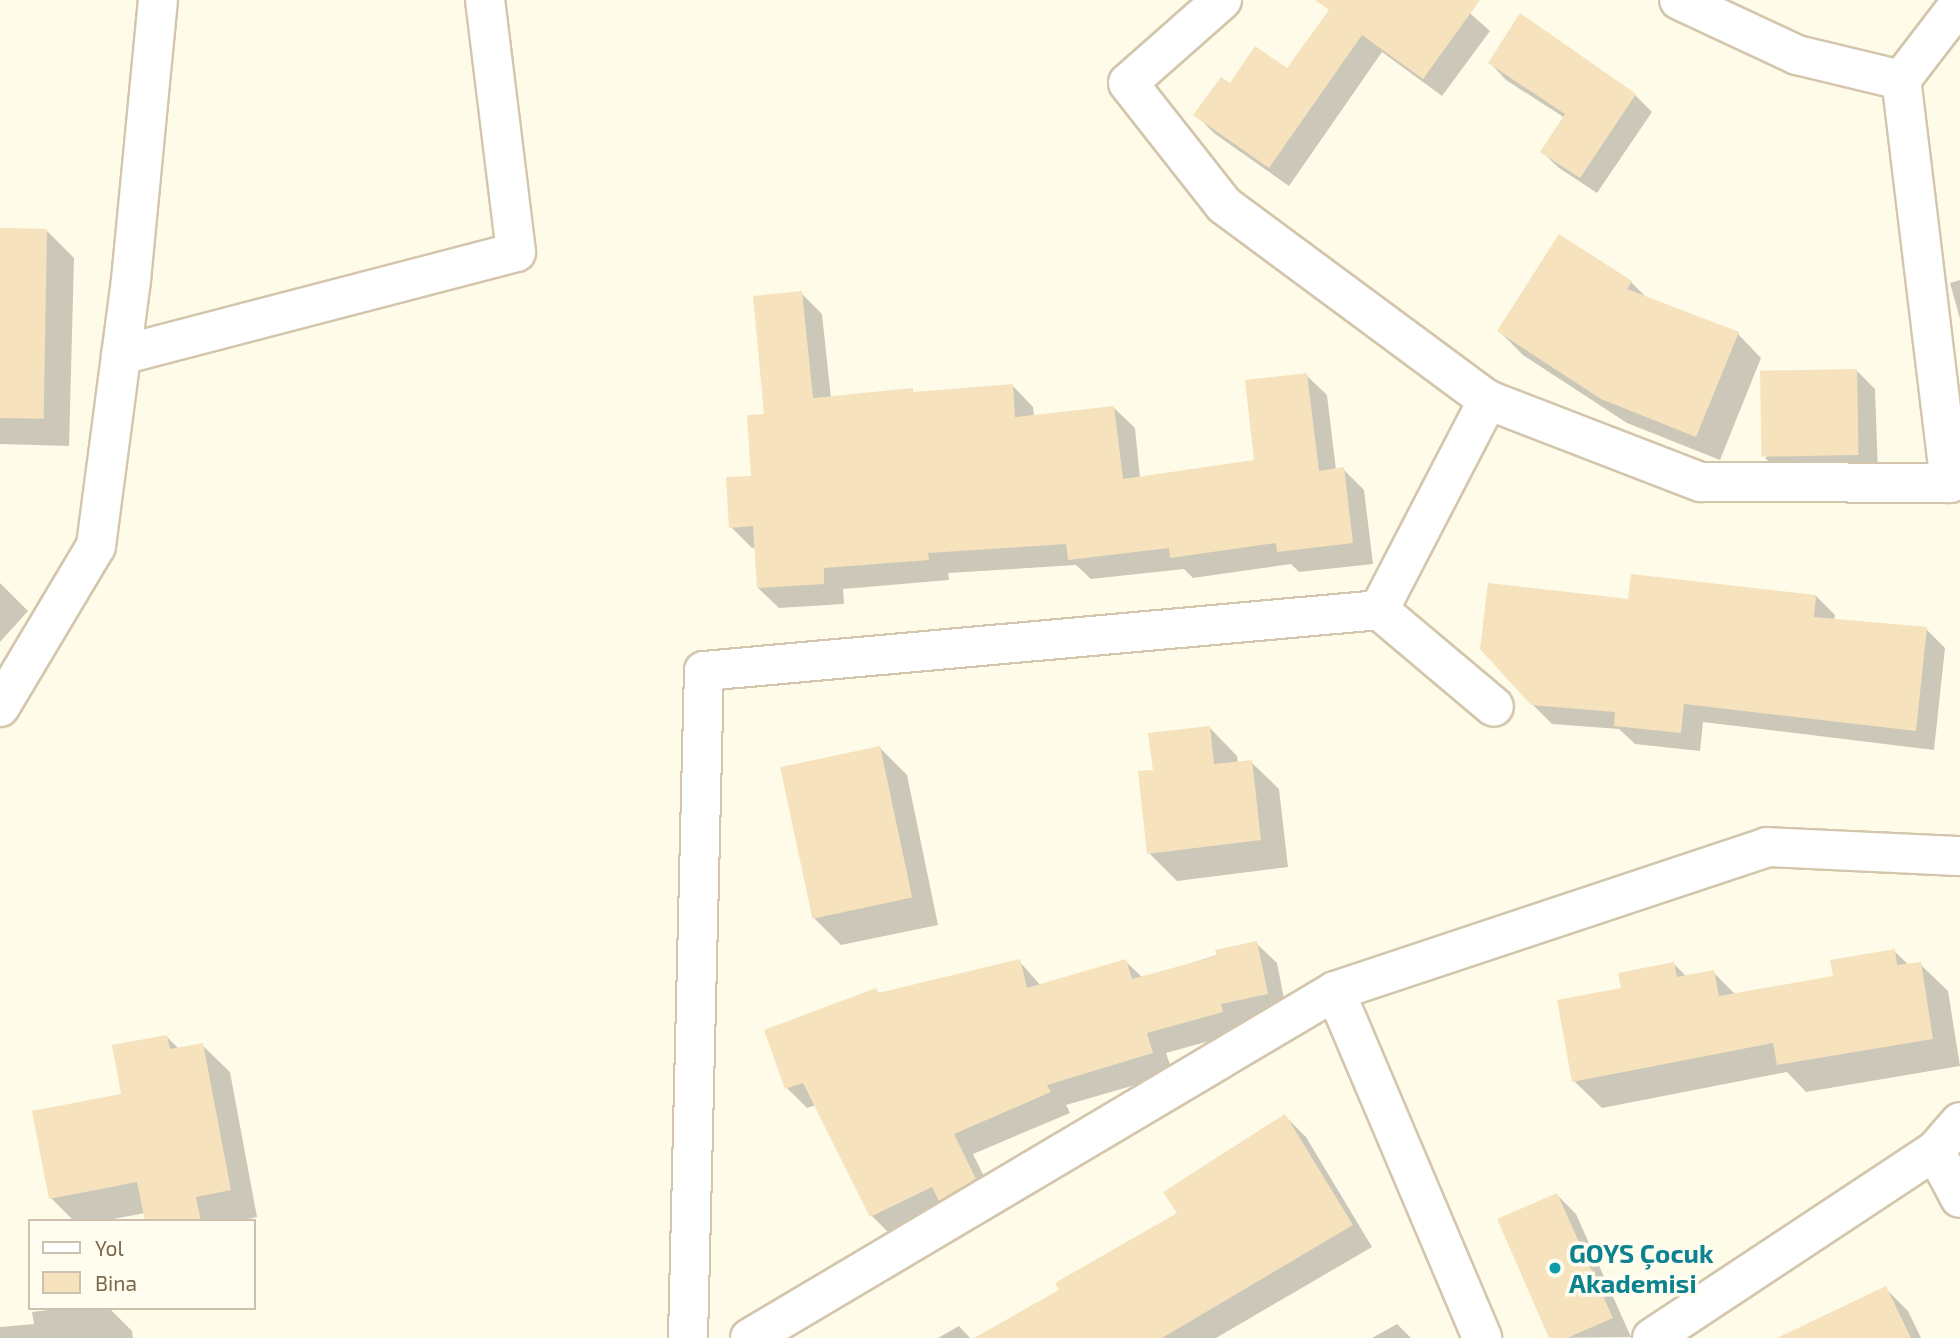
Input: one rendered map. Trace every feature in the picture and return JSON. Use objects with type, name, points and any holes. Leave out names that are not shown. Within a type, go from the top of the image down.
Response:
[{"type":"street","points":[[0,707],[96,545],[131,280],[158,0]]},
{"type":"street","points":[[121,355],[516,252],[485,0]]},
{"type":"street","points":[[1222,0],[1128,83],[1224,205],[1488,400],[1701,482],[1955,482],[1901,80],[1960,3]]},
{"type":"street","points":[[1679,0],[1797,55],[1901,80]]},
{"type":"street","points":[[1379,610],[1488,400]]},
{"type":"street","points":[[688,1338],[704,671],[1379,610],[1494,707]]},
{"type":"street","points":[[750,1338],[1335,991],[1767,847],[1960,856]]},
{"type":"street","points":[[1335,991],[1482,1338]]},
{"type":"street","points":[[1652,1338],[1935,1151],[1960,1122]]},
{"type":"street","points":[[1935,1151],[1960,1198]]},
{"type":"building","points":[[1315,0],[1480,0],[1423,79],[1362,35],[1269,168],[1193,115],[1221,77],[1230,83],[1255,46],[1287,68],[1329,10]]},
{"type":"building","points":[[1520,13],[1636,94],[1580,178],[1540,152],[1565,114],[1488,63]]},
{"type":"building","points":[[0,228],[47,229],[44,419],[0,418]]},
{"type":"building","points":[[1559,234],[1632,281],[1627,289],[1739,332],[1696,437],[1601,399],[1497,331]]},
{"type":"building","points":[[802,291],[813,398],[913,388],[913,392],[1013,384],[1015,417],[1114,406],[1123,479],[1254,460],[1245,380],[1307,373],[1319,471],[1344,467],[1353,543],[1277,552],[1276,543],[1170,558],[1169,548],[1068,560],[1066,544],[928,553],[929,560],[824,568],[824,584],[757,588],[753,526],[729,528],[726,477],[751,476],[747,415],[764,414],[753,296]]},
{"type":"building","points":[[1857,369],[1859,455],[1762,457],[1760,371]]},
{"type":"building","points":[[1631,574],[1816,595],[1814,617],[1927,627],[1916,731],[1684,704],[1681,733],[1614,726],[1615,712],[1531,705],[1480,649],[1488,583],[1628,599]]},
{"type":"building","points":[[1210,726],[1214,764],[1252,760],[1261,840],[1147,854],[1138,771],[1153,770],[1148,733]]},
{"type":"building","points":[[880,746],[912,898],[812,919],[780,767]]},
{"type":"building","points":[[1257,941],[1268,994],[1221,1004],[1223,1012],[1147,1033],[1153,1053],[1047,1085],[1051,1092],[954,1134],[976,1179],[939,1201],[932,1187],[870,1217],[803,1083],[785,1089],[764,1030],[876,988],[878,993],[1020,959],[1027,988],[1126,959],[1132,979],[1217,956],[1215,950]]},
{"type":"building","points":[[1895,949],[1897,965],[1921,962],[1933,1039],[1777,1065],[1773,1043],[1572,1082],[1557,1000],[1621,988],[1618,973],[1674,962],[1677,977],[1714,970],[1719,996],[1833,976],[1830,960]]},
{"type":"building","points":[[167,1035],[170,1049],[203,1043],[231,1190],[196,1197],[201,1219],[145,1219],[137,1182],[49,1199],[32,1111],[121,1094],[112,1045]]},
{"type":"building","points":[[1285,1114],[1353,1225],[1162,1338],[974,1338],[1059,1290],[1055,1283],[1177,1213],[1163,1192]]},
{"type":"building","name":"GOYS Çocuk Akademisi","points":[[1557,1193],[1613,1318],[1567,1338],[1549,1338],[1497,1219]]},
{"type":"building","points":[[1886,1286],[1911,1338],[1777,1338]]},
{"type":"place","name":"GOYS Çocuk Akademisi","points":[[1555,1268]]}]
